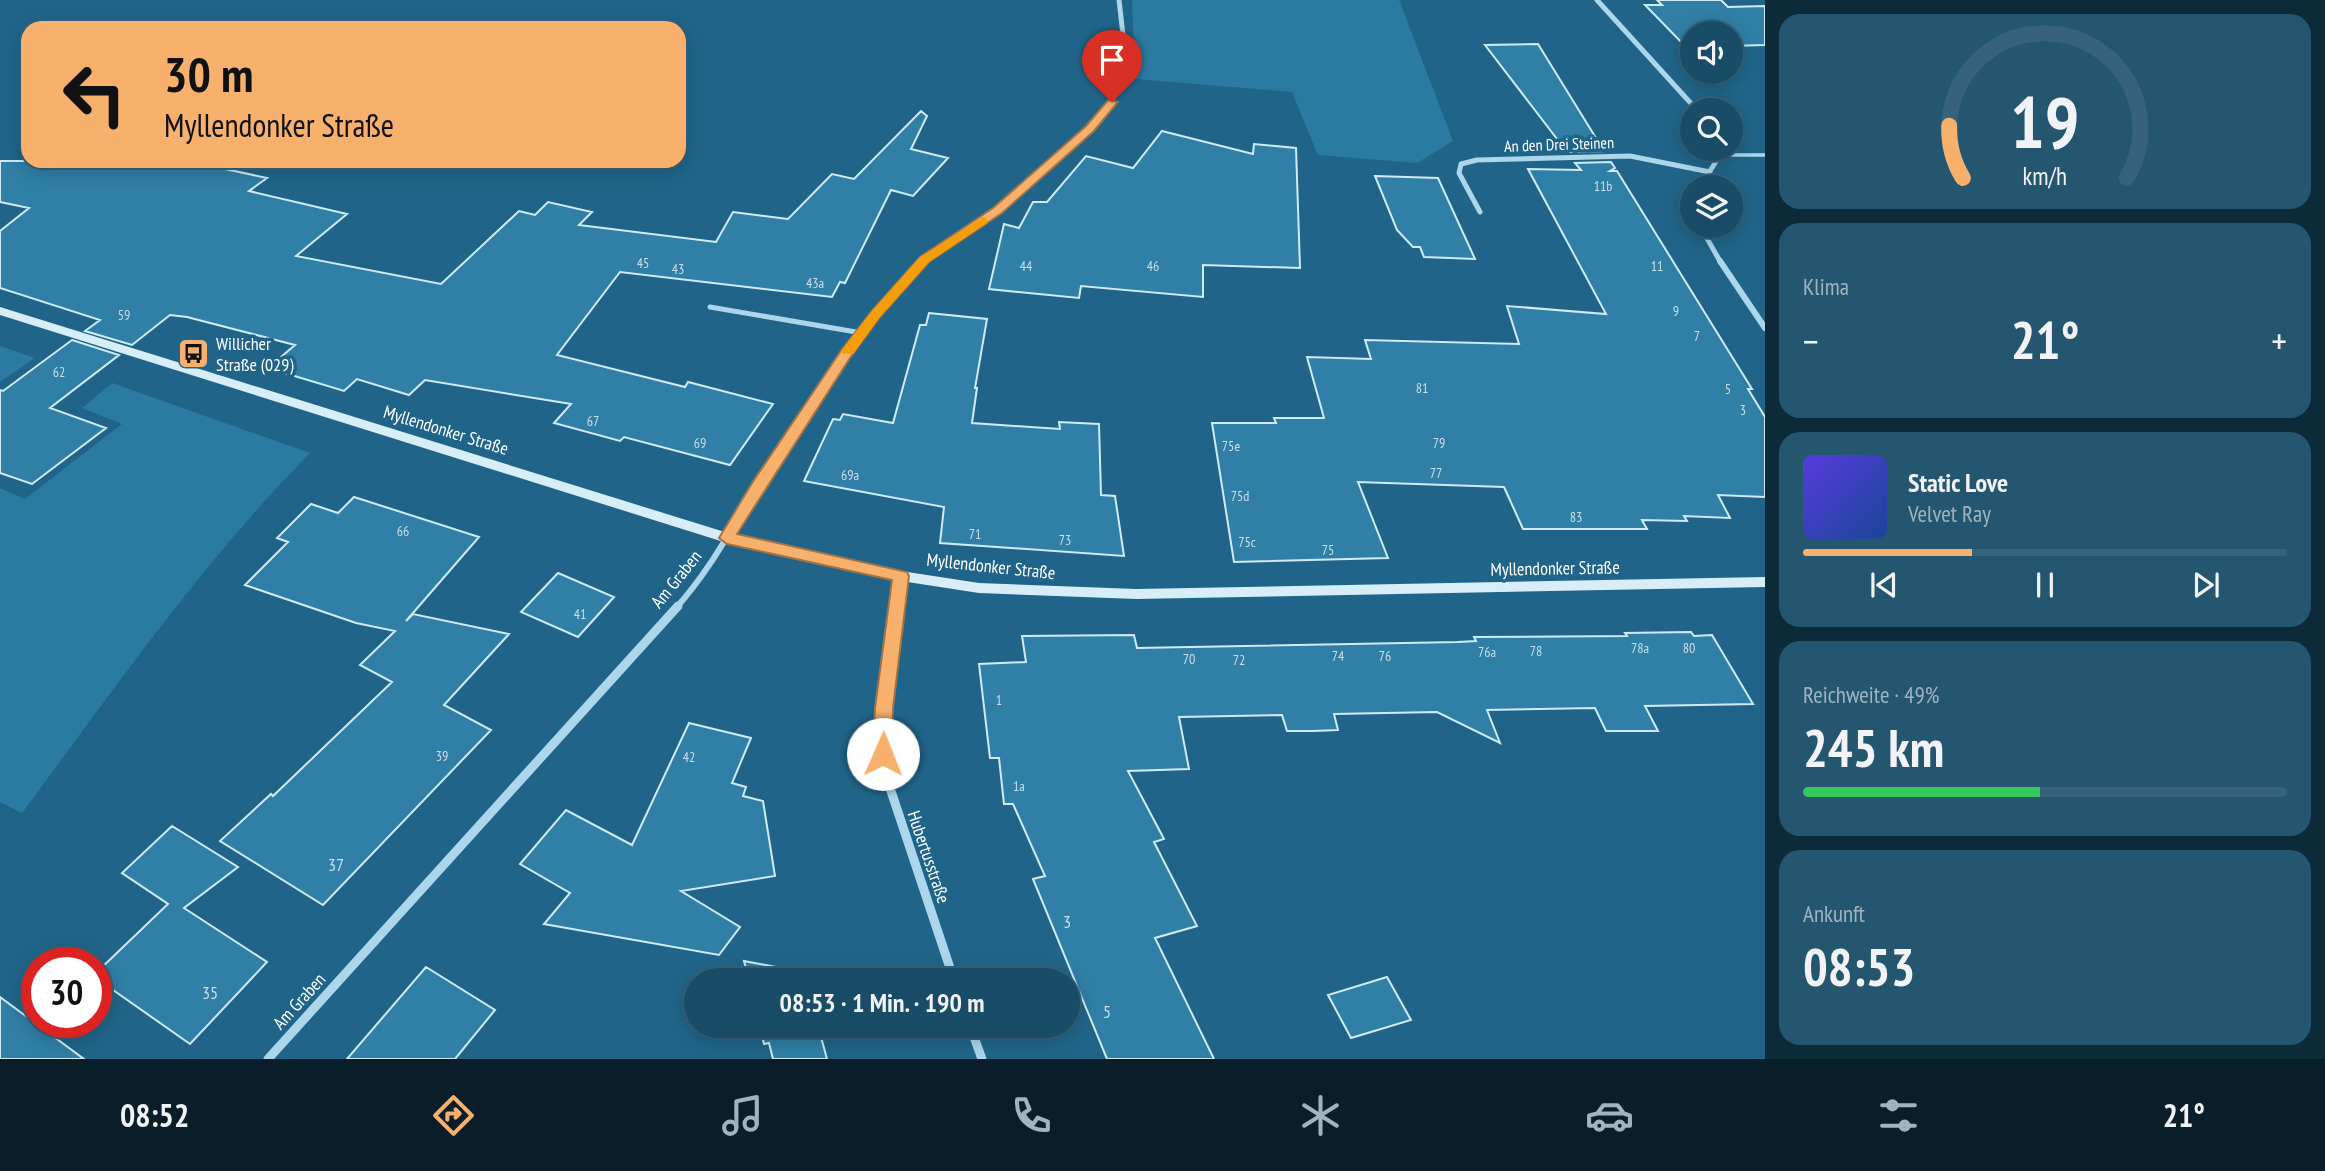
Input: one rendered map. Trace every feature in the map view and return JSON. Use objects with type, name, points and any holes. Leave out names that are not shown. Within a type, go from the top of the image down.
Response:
[{"type":"street","name":"Am Graben","points":[[268,1059],[701,580],[757,487],[862,333],[925,259],[997,211],[1103,115],[1119,88],[1123,75],[1124,35],[1119,0]]},
{"type":"street","points":[[1597,0],[1686,98]]},
{"type":"street","name":"An den Drei Steinen","points":[[1480,212],[1459,173],[1461,164],[1476,160],[1630,156],[1710,172]]},
{"type":"street","points":[[1708,175],[1716,161]]},
{"type":"street","points":[[1707,238],[1730,278],[1765,328]]},
{"type":"street","name":"Myllendonker Straße","points":[[0,311],[727,538],[901,576],[979,588],[1136,594],[1765,582]]},
{"type":"street","name":"Hubertusstraße","points":[[901,576],[882,730],[885,774],[950,968]]},
{"type":"street","points":[[974,1038],[982,1059]]},
{"type":"lane","points":[[1743,154],[1765,156]]},
{"type":"lane","points":[[710,307],[862,333]]},
{"type":"shaded area","points":[[1132,0],[1399,0],[1453,141],[1417,163],[1318,155],[1292,92],[1135,79]]},
{"type":"shaded area","points":[[0,346],[35,358],[0,382]]},
{"type":"shaded area","points":[[112,383],[310,453],[232,538],[196,582],[22,813],[0,802],[0,488],[25,499],[122,424],[82,408]]},
{"type":"building","points":[[1657,0],[1721,0],[1728,7],[1765,6],[1765,45],[1743,46],[1743,21],[1680,21],[1680,41],[1645,5],[1662,5]]},
{"type":"building","points":[[1538,44],[1604,151],[1567,152],[1485,45]]},
{"type":"building","points":[[921,111],[927,116],[911,149],[948,158],[913,196],[891,190],[845,283],[840,282],[832,297],[620,272],[557,355],[685,387],[688,382],[773,404],[730,465],[624,437],[620,441],[554,423],[571,404],[425,380],[409,395],[357,379],[344,391],[268,368],[295,345],[187,317],[170,315],[132,345],[85,331],[100,320],[0,288],[0,231],[29,208],[0,202],[0,161],[21,161],[21,168],[221,168],[267,178],[249,191],[347,214],[296,256],[441,284],[519,211],[535,215],[548,202],[592,212],[579,225],[716,242],[733,212],[788,219],[832,174],[854,179]]},
{"type":"building","points":[[1162,131],[1253,154],[1254,144],[1296,148],[1300,268],[1203,265],[1203,297],[1081,286],[1079,298],[989,289],[1004,224],[1019,228],[1033,202],[1047,202],[1086,156],[1133,168]]},
{"type":"building","points":[[1611,162],[1615,168],[1610,171],[1617,171],[1752,389],[1748,389],[1765,417],[1765,497],[1718,495],[1730,518],[1684,516],[1687,521],[1642,520],[1647,529],[1523,529],[1504,487],[1358,482],[1388,558],[1234,562],[1212,423],[1276,423],[1274,418],[1324,418],[1307,357],[1371,359],[1365,340],[1519,344],[1507,306],[1606,314],[1528,169],[1581,170],[1575,163]]},
{"type":"building","points":[[1375,176],[1438,178],[1475,259],[1424,257],[1420,247],[1413,247],[1397,230]]},
{"type":"building","points":[[929,313],[987,319],[972,423],[1060,429],[1059,422],[1099,424],[1101,495],[1115,496],[1124,556],[940,543],[944,507],[804,481],[833,419],[840,420],[843,414],[893,423],[920,325],[926,325]]},
{"type":"building","points":[[72,340],[119,355],[50,408],[106,428],[32,484],[0,473],[0,390],[3,391]]},
{"type":"building","points":[[354,497],[479,537],[406,621],[413,614],[509,634],[444,705],[491,730],[323,905],[220,841],[271,794],[273,796],[392,682],[360,665],[395,631],[356,623],[245,585],[288,542],[277,538],[311,504],[338,513]]},
{"type":"building","points":[[558,573],[614,597],[578,637],[521,612]]},
{"type":"building","points":[[1691,632],[1694,636],[1712,635],[1753,704],[1645,706],[1658,731],[1606,731],[1595,708],[1487,710],[1500,743],[1437,712],[1334,714],[1338,730],[1313,731],[1287,731],[1282,715],[1179,717],[1189,769],[1128,771],[1164,839],[1154,842],[1197,926],[1155,938],[1214,1059],[1107,1059],[1080,993],[1080,968],[1070,968],[1033,879],[1045,876],[1013,804],[1004,804],[999,758],[990,758],[979,664],[1026,662],[1022,636],[1134,635],[1137,648],[1458,642],[1476,641],[1474,637],[1627,636],[1625,633]]},
{"type":"building","points":[[689,723],[751,738],[732,783],[746,787],[743,796],[763,801],[775,876],[681,891],[740,927],[719,955],[544,924],[570,893],[520,864],[566,810],[632,845]]},
{"type":"building","points":[[172,826],[238,867],[184,908],[267,962],[190,1044],[112,989],[112,958],[168,904],[122,873]]},
{"type":"building","points":[[744,961],[782,968],[746,968]]},
{"type":"building","points":[[426,967],[495,1010],[455,1059],[347,1059]]},
{"type":"building","points":[[1387,977],[1411,1020],[1351,1038],[1328,995]]},
{"type":"building","points":[[0,997],[21,1012],[21,1038],[56,1038],[84,1059],[0,1059]]},
{"type":"building","points":[[763,1038],[821,1038],[827,1059],[773,1059],[769,1043],[764,1044]]},
{"type":"slow traffic","points":[[848,351],[925,259],[983,221]]},
{"type":"place","name":"Willicher Straße (029)","points":[[193,353]]},
{"type":"route","points":[[883,754],[884,708],[901,576],[727,538],[757,487],[845,355],[925,259],[997,211],[1090,129],[1112,102]]}]
